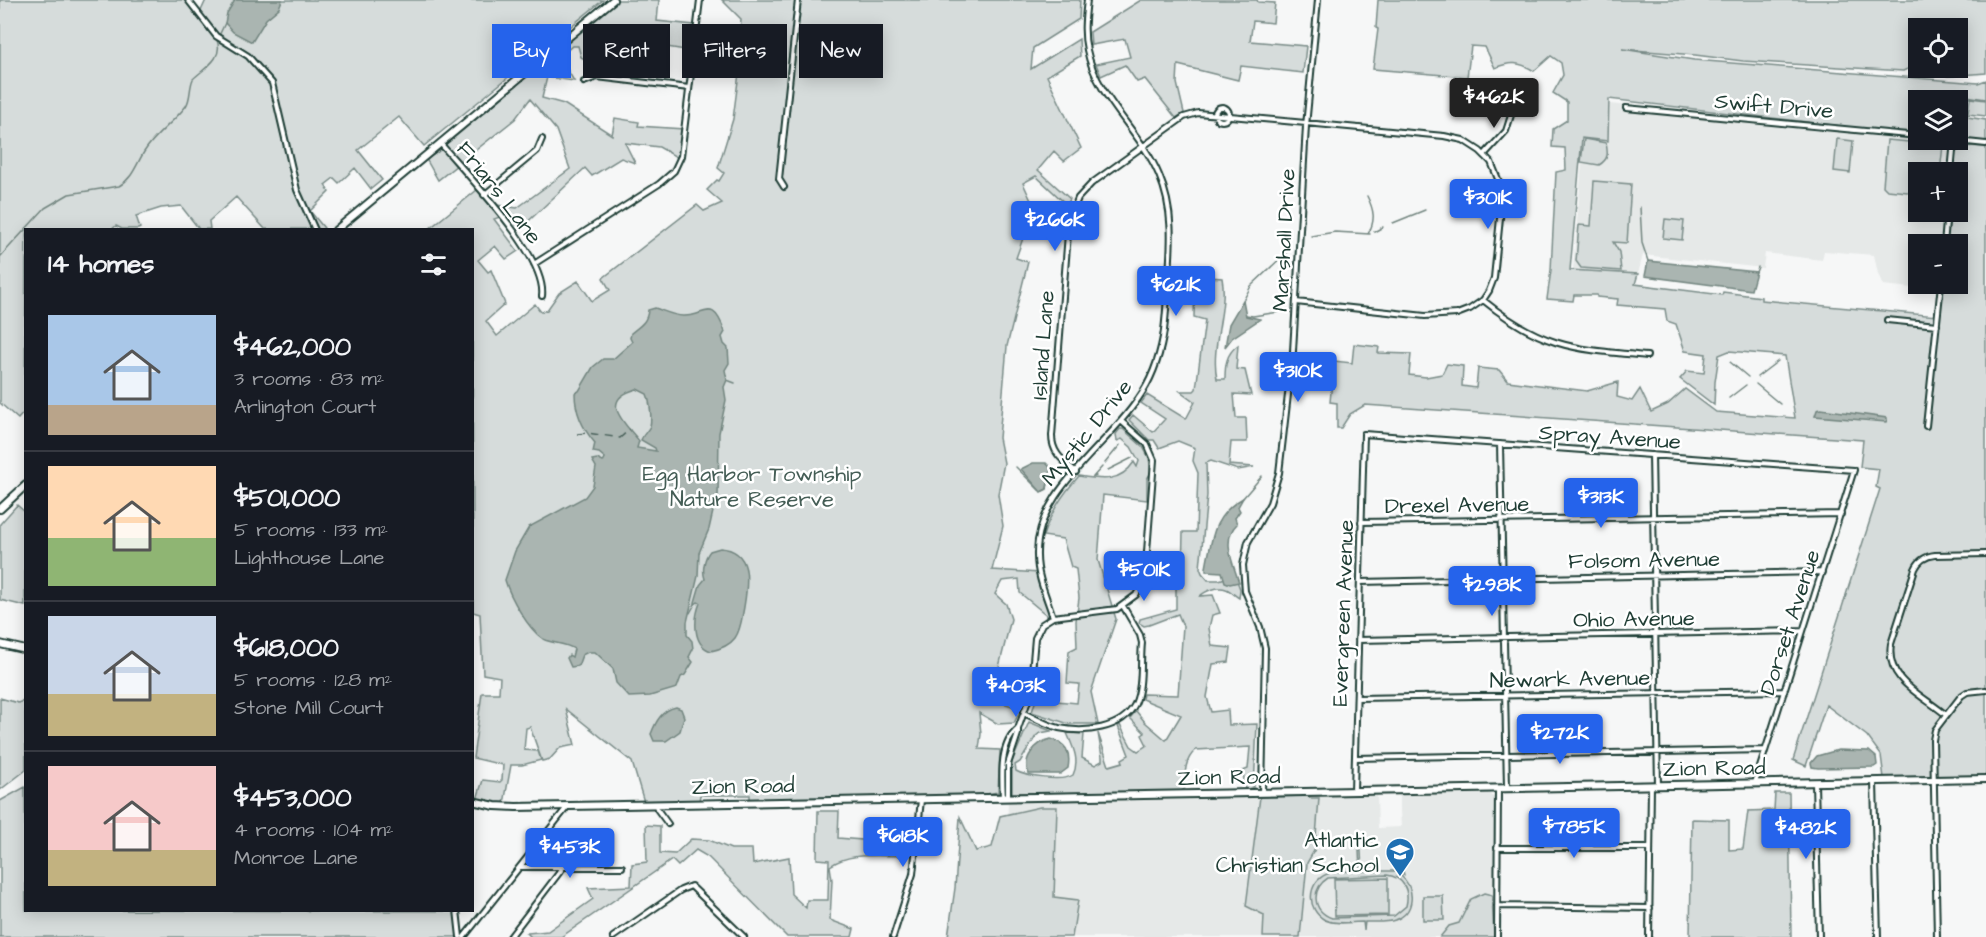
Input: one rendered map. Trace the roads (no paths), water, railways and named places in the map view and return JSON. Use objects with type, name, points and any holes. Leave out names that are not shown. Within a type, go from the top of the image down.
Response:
[{"type":"street","points":[[188,0],[218,38],[257,64],[272,83],[297,190],[314,228]]},
{"type":"street","points":[[338,228],[613,0]]},
{"type":"street","points":[[534,264],[670,176],[678,164],[681,156],[700,0]]},
{"type":"street","points":[[784,187],[779,179],[798,0]]},
{"type":"street","name":"Mystic Drive","points":[[1053,617],[1038,571],[1037,542],[1047,509],[1121,421],[1138,399],[1152,374],[1165,324],[1171,240],[1171,219],[1162,182],[1143,146],[1105,93],[1092,69],[1085,42],[1087,0]]},
{"type":"street","name":"Marshall Drive","points":[[1262,794],[1265,652],[1261,630],[1245,591],[1243,566],[1248,542],[1270,503],[1279,473],[1293,351],[1306,122],[1318,0]]},
{"type":"street","points":[[584,82],[597,77],[689,88]]},
{"type":"street","name":"Island Lane","points":[[1215,114],[1217,109],[1223,107],[1227,109],[1229,116]]},
{"type":"street","name":"Swift Drive","points":[[1626,108],[1908,135]]},
{"type":"street","points":[[1296,302],[1336,305],[1376,313],[1425,316],[1457,314],[1483,300],[1494,278],[1502,198],[1498,178],[1491,162],[1484,155],[1506,131],[1513,109]]},
{"type":"street","name":"Island Lane","points":[[1076,472],[1057,454],[1052,440],[1069,221],[1076,203],[1089,185],[1187,116],[1198,113],[1215,114]]},
{"type":"street","name":"Island Lane","points":[[1215,114],[1218,120],[1222,121],[1229,116],[1444,136],[1463,140],[1484,155]]},
{"type":"street","points":[[484,195],[537,151],[542,139]]},
{"type":"street","points":[[1968,142],[1986,144]]},
{"type":"street","name":"Friars Lane","points":[[440,143],[518,237],[544,284],[542,296]]},
{"type":"street","points":[[1926,426],[1940,294]]},
{"type":"street","points":[[1483,300],[1521,328],[1548,341],[1586,350],[1647,356]]},
{"type":"street","points":[[1887,320],[1937,325]]},
{"type":"street","points":[[1005,798],[1008,764],[1030,695],[1035,636],[1043,622],[1053,617],[1109,611],[1123,606],[1138,592],[1146,574],[1155,464],[1150,448],[1121,421]]},
{"type":"street","name":"Spray Avenue","points":[[1364,434],[1854,470]]},
{"type":"street","name":"Evergreen Avenue","points":[[1354,792],[1364,434]]},
{"type":"street","points":[[1500,444],[1507,789]]},
{"type":"street","points":[[1649,937],[1650,849],[1657,752],[1652,455]]},
{"type":"street","name":"Dorset Avenue","points":[[1755,784],[1854,470]]},
{"type":"street","points":[[0,509],[24,487]]},
{"type":"street","name":"Drexel Avenue","points":[[1361,522],[1840,514]]},
{"type":"street","points":[[1946,715],[1902,681],[1895,672],[1889,653],[1891,644],[1919,561],[1927,556],[1935,555],[1986,554]]},
{"type":"street","name":"Folsom Avenue","points":[[1360,582],[1821,572]]},
{"type":"street","points":[[1024,713],[1053,726],[1080,730],[1104,727],[1127,714],[1137,697],[1142,643],[1140,635],[1123,606]]},
{"type":"street","name":"Ohio Avenue","points":[[1359,640],[1803,632]]},
{"type":"street","points":[[0,644],[24,650]]},
{"type":"street","points":[[1937,937],[1934,735],[1946,715],[1964,693],[1986,690]]},
{"type":"street","name":"Newark Avenue","points":[[1357,698],[1784,691]]},
{"type":"street","points":[[1354,758],[1765,750]]},
{"type":"street","name":"Zion Road","points":[[474,801],[502,807],[1986,780]]},
{"type":"street","points":[[1874,782],[1878,937]]},
{"type":"street","points":[[1815,783],[1819,937]]},
{"type":"street","points":[[1497,937],[1498,789]]},
{"type":"street","points":[[893,937],[913,874],[921,800]]},
{"type":"street","points":[[656,804],[668,824]]},
{"type":"street","points":[[462,937],[568,806]]},
{"type":"street","points":[[1497,848],[1650,849]]},
{"type":"street","points":[[519,867],[622,867]]},
{"type":"street","points":[[510,937],[563,868]]},
{"type":"street","points":[[613,937],[687,887],[692,886],[744,937]]},
{"type":"street","points":[[1497,906],[1650,908]]},
{"type":"street","points":[[457,912],[462,937]]},
{"type":"waterway","points":[[27,228],[45,208],[69,194],[119,186],[128,179],[148,146],[186,106],[193,79],[218,53],[217,40],[225,23]]},
{"type":"waterway","points":[[1367,196],[1373,215],[1368,234]]},
{"type":"waterway","points":[[1640,207],[1642,243],[1648,261]]},
{"type":"waterway","points":[[1393,223],[1425,210]]},
{"type":"waterway","points":[[1374,232],[1383,227]]},
{"type":"waterway","points":[[0,257],[24,231]]},
{"type":"waterway","points":[[1311,236],[1335,232],[1370,234]]},
{"type":"waterway","points":[[1243,301],[1251,286],[1286,253]]},
{"type":"waterway","points":[[1756,272],[1758,267]]},
{"type":"waterway","points":[[1246,315],[1279,312]]},
{"type":"waterway","points":[[1757,377],[1778,361]]},
{"type":"waterway","points":[[1730,362],[1748,377]]},
{"type":"waterway","points":[[727,380],[735,383]]},
{"type":"waterway","points":[[1756,384],[1780,404]]},
{"type":"waterway","points":[[1729,398],[1746,385]]},
{"type":"waterway","points":[[1105,463],[1120,445]]},
{"type":"waterway","points":[[1108,470],[1132,458]]},
{"type":"waterway","points":[[1016,467],[1039,490]]},
{"type":"waterway","points":[[1096,476],[1093,477],[1102,467]]},
{"type":"waterway","points":[[1243,498],[1262,476]]},
{"type":"waterway","points":[[1043,491],[1047,489],[1048,481]]},
{"type":"waterway","points":[[690,613],[695,604]]},
{"type":"place","name":"Atlantic Christian School","points":[[1400,878]]},
{"type":"park label","name":"Egg Harbor Township Nature Reserve","points":[[752,486]]}]
